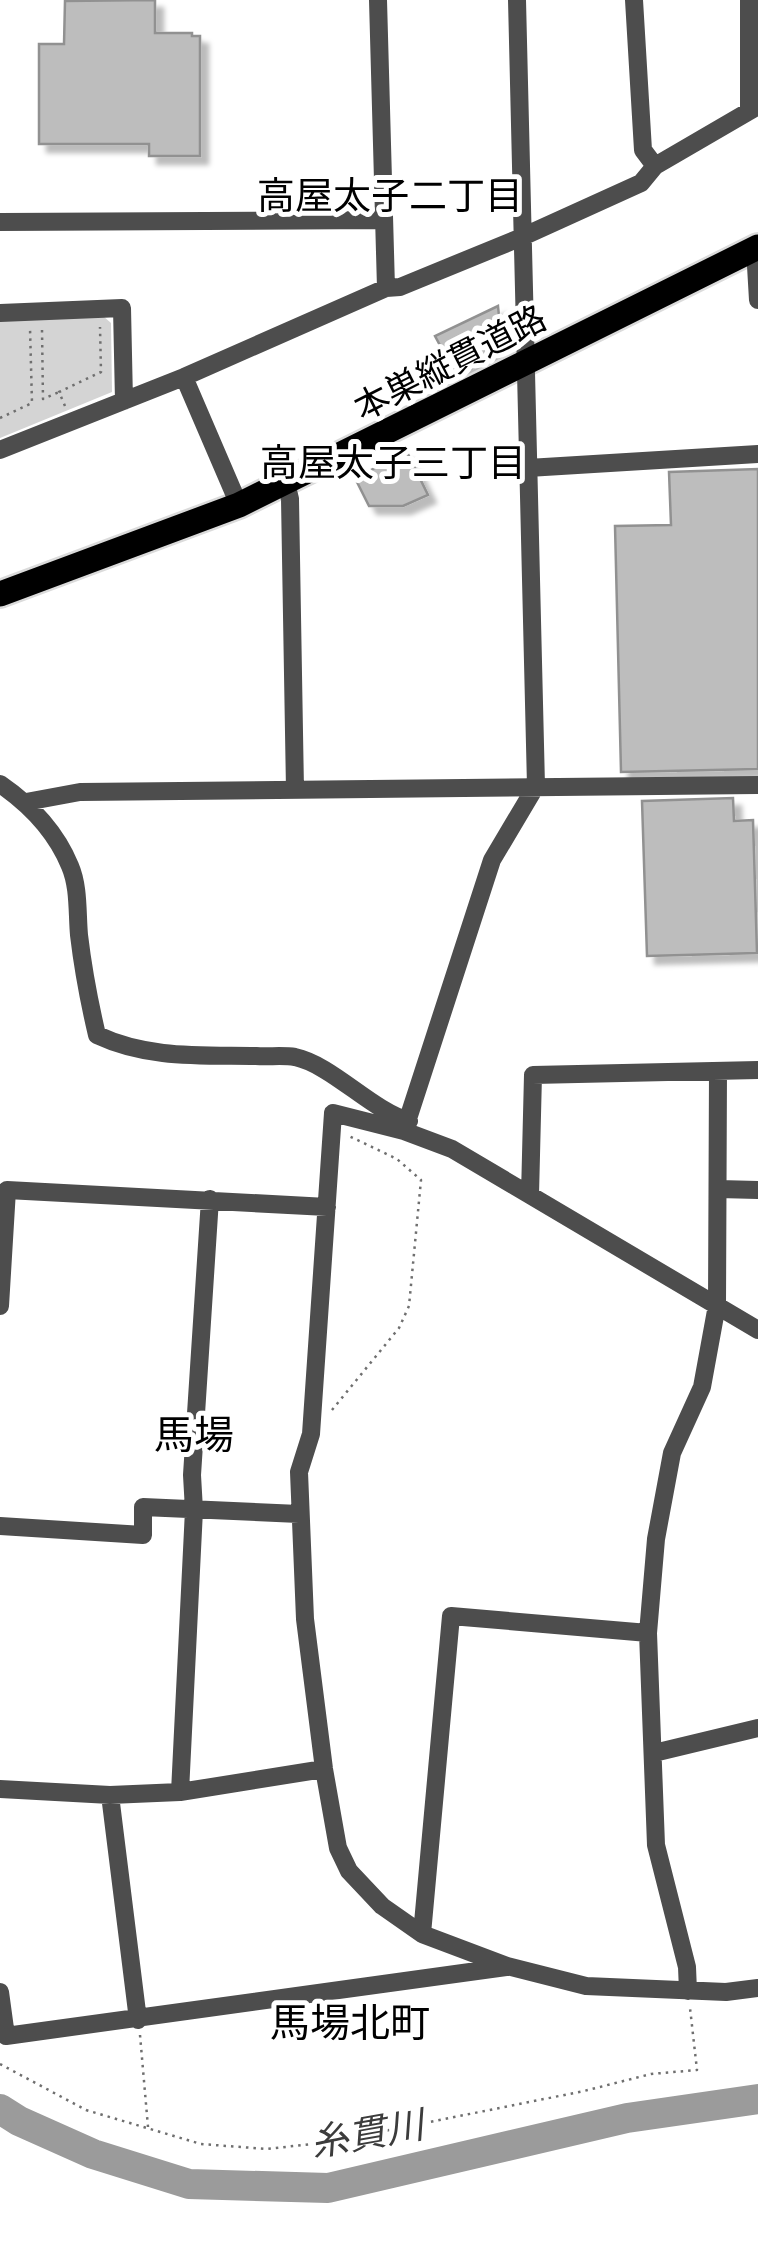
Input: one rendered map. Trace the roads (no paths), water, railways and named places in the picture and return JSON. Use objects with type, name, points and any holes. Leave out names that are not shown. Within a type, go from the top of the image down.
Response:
[{"type":"main road","name":"本巣縦貫道路","points":[[0,611],[218,531],[288,491],[757,260]]},
{"type":"main road","name":"本巣縦貫道路","points":[[0,594],[288,491]]},
{"type":"street","points":[[378,0],[386,288]]},
{"type":"street","points":[[407,1126],[492,860],[536,786],[517,0]]},
{"type":"street","points":[[634,0],[643,150],[655,166]]},
{"type":"street","points":[[0,450],[184,377],[386,288],[400,286],[522,237],[641,183],[655,166],[753,108],[750,0]]},
{"type":"street","points":[[0,222],[384,220]]},
{"type":"street","points":[[757,260],[758,300]]},
{"type":"street","points":[[0,313],[122,308],[124,400]]},
{"type":"street","points":[[184,377],[240,505]]},
{"type":"street","points":[[528,468],[758,454]]},
{"type":"street","points":[[288,491],[296,790]]},
{"type":"street","points":[[0,784],[26,802],[60,846],[76,884],[86,985],[97,1034],[121,1046],[152,1054],[297,1058],[758,1330]]},
{"type":"street","points":[[26,802],[80,792],[758,785]]},
{"type":"street","points":[[530,1194],[533,1075],[758,1070]]},
{"type":"street","points":[[688,1991],[687,1967],[656,1846],[648,1633],[656,1540],[672,1453],[702,1388],[717,1305],[718,1071]]},
{"type":"street","points":[[407,1126],[333,1113],[311,1434],[298,1472],[305,1620],[338,1848],[350,1872],[382,1906],[422,1934],[507,1966],[586,1986],[688,1991],[758,1988]]},
{"type":"street","points":[[719,1189],[758,1190]]},
{"type":"street","points":[[0,1306],[4,1190],[327,1207]]},
{"type":"street","points":[[180,1792],[194,1510],[192,1475],[210,1199]]},
{"type":"street","points":[[0,1526],[143,1535],[143,1507],[299,1514]]},
{"type":"street","points":[[422,1934],[451,1616],[648,1633]]},
{"type":"street","points":[[654,1753],[758,1728]]},
{"type":"street","points":[[0,1789],[110,1796],[180,1792],[324,1769]]},
{"type":"street","points":[[110,1796],[138,2020]]},
{"type":"street","points":[[0,1992],[6,2036],[507,1966]]},
{"type":"waterway","name":"糸貫川","points":[[0,2109],[93,2154],[189,2184],[328,2188],[627,2118],[758,2099]]},
{"type":"district","name":"高屋太子二丁目","points":[[390,196]]},
{"type":"district","name":"高屋太子三丁目","points":[[393,463]]},
{"type":"district","name":"馬場","points":[[194,1435]]},
{"type":"district","name":"馬場北町","points":[[350,2023]]}]
